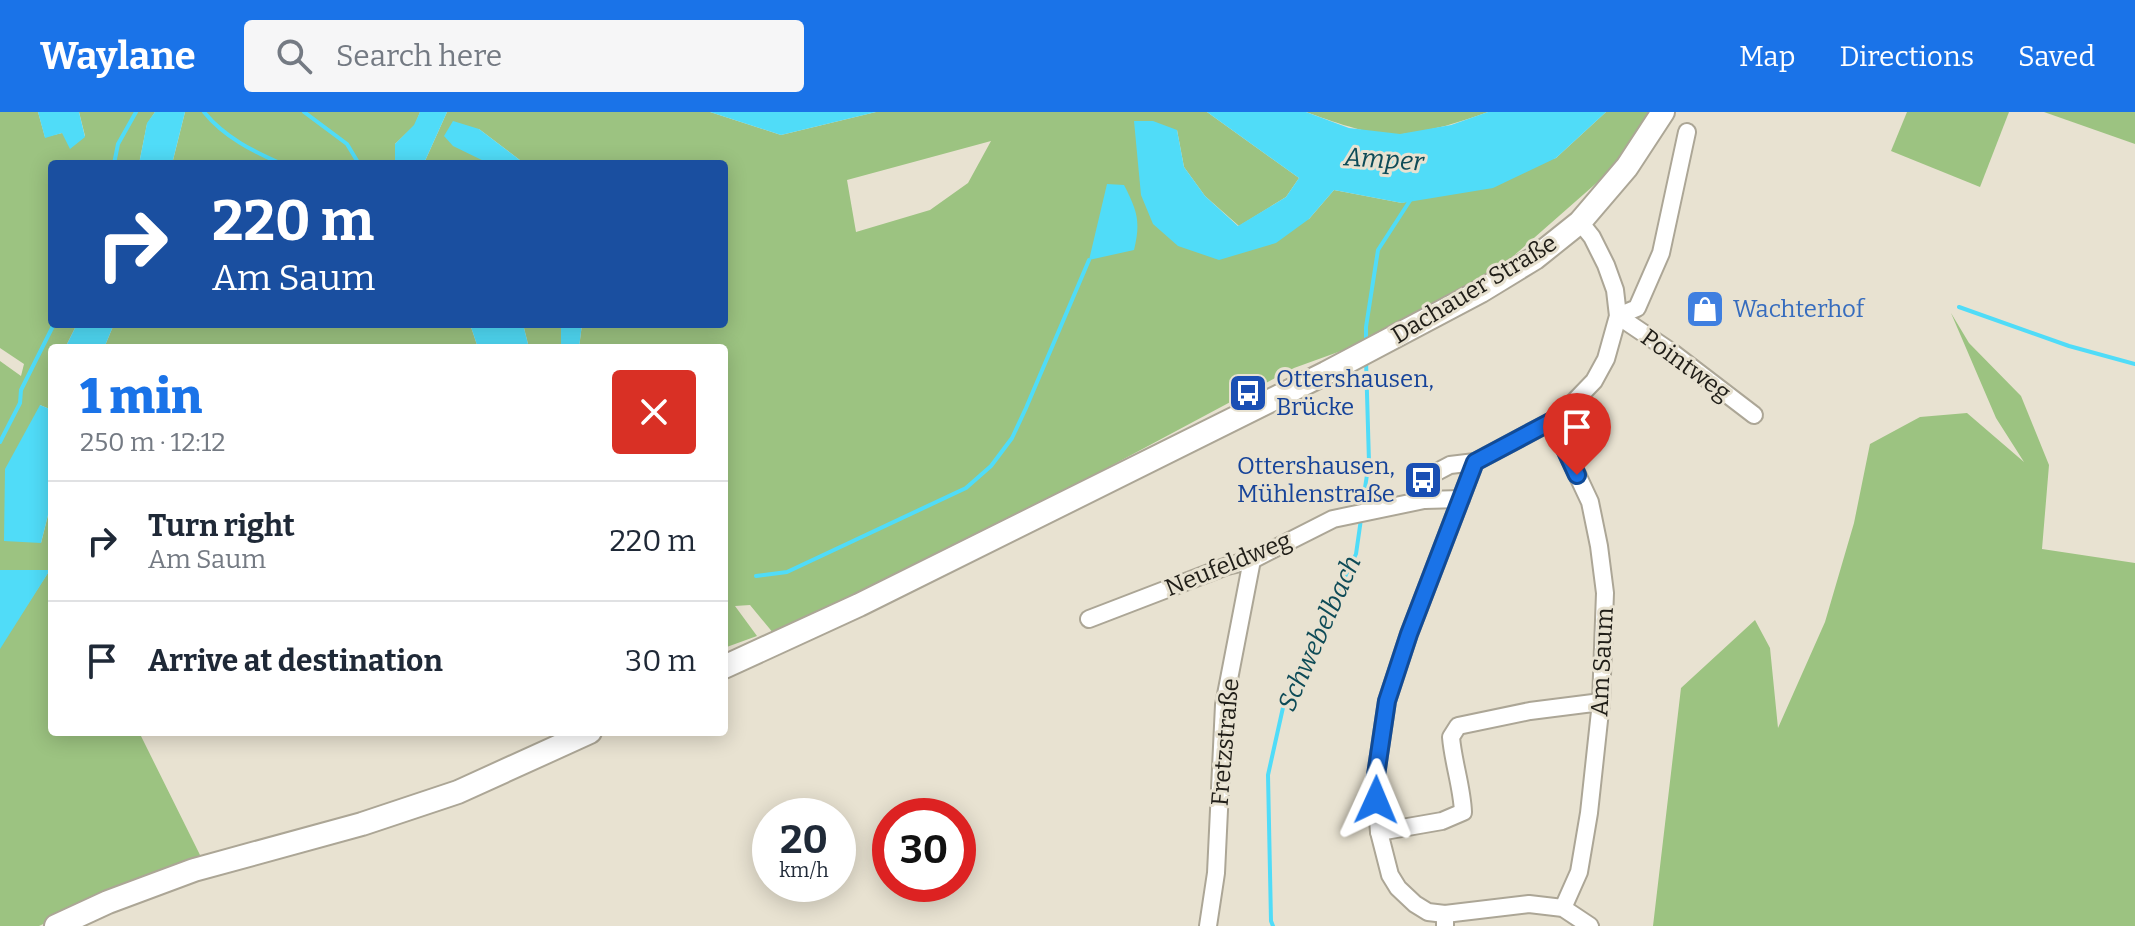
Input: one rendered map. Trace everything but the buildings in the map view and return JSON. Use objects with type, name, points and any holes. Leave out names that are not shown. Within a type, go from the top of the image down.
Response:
[{"type":"main road","name":"Dachauer Straße","points":[[728,665],[859,605],[1364,354],[1481,291],[1535,258],[1580,222],[1627,167],[1663,112]]},
{"type":"main road","points":[[56,926],[108,902],[194,870],[362,824],[458,792],[581,736]]},
{"type":"street","points":[[1618,316],[1637,308],[1661,253],[1687,132]]},
{"type":"street","points":[[1424,500],[1431,475],[1450,465],[1475,462],[1552,421],[1594,381],[1606,359],[1618,316],[1615,290],[1606,265],[1592,237],[1580,222]]},
{"type":"street","name":"Pointweg","points":[[1618,316],[1673,353],[1754,415]]},
{"type":"street","name":"Am Saum","points":[[1552,421],[1590,502],[1605,593],[1601,702],[1589,813],[1579,872],[1556,908]]},
{"type":"street","points":[[1475,462],[1409,634],[1387,701],[1375,782],[1379,832],[1390,875],[1398,888],[1415,904],[1445,920],[1529,904],[1556,908],[1590,926]]},
{"type":"street","name":"Neufeldweg","points":[[1089,619],[1227,566],[1252,560],[1333,519],[1424,500],[1461,499]]},
{"type":"street","name":"Fretzstraße","points":[[1208,926],[1216,873],[1224,705],[1252,560]]},
{"type":"street","points":[[1379,832],[1442,821],[1463,812],[1451,737],[1458,726],[1530,711],[1601,702]]},
{"type":"street","points":[[1555,926],[1556,908]]},
{"type":"green space","points":[[0,112],[38,112],[45,137],[62,133],[85,136],[79,112],[155,112],[147,124],[140,160],[48,160],[48,328],[75,328],[67,344],[48,344],[48,408],[40,405],[41,543],[48,515],[48,571],[0,570],[0,361],[21,376],[24,364],[0,348]]},
{"type":"green space","points":[[185,112],[420,112],[415,125],[395,144],[395,160],[173,160]]},
{"type":"green space","points":[[447,112],[710,112],[781,135],[876,112],[1207,112],[1299,178],[1286,197],[1239,226],[1205,196],[1184,167],[1177,130],[1178,246],[1309,219],[1334,190],[1402,203],[1556,158],[1606,112],[1649,112],[1617,165],[1477,288],[1352,347],[1294,368],[1019,515],[774,634],[750,605],[735,606],[757,636],[728,647],[728,344],[580,344],[582,328],[728,328],[728,160],[520,160],[479,129],[489,160],[425,160]],"holes":[[[991,141],[968,183],[930,210],[856,232],[847,180]]]},
{"type":"green space","points":[[1306,112],[1488,112],[1414,133],[1391,134],[1354,128]]},
{"type":"green space","points":[[1907,112],[2009,112],[1980,187],[1891,151]]},
{"type":"green space","points":[[2044,112],[2135,112],[2135,144]]},
{"type":"green space","points":[[1951,313],[1969,343],[2021,396],[2049,465],[2042,549],[2135,563],[2135,926],[1653,926],[1681,688],[1755,620],[1770,648],[1778,728],[1825,622],[1854,523],[1870,444],[1920,417],[1967,413],[2024,462],[1996,418]]},
{"type":"green space","points":[[112,328],[471,328],[477,344],[106,344]]},
{"type":"green space","points":[[524,328],[561,328],[561,344],[528,344]]},
{"type":"green space","points":[[48,573],[48,736],[141,736],[200,855],[190,863],[105,895],[39,926],[0,926],[0,647]]},
{"type":"water","points":[[38,112],[79,112],[85,137],[70,149],[62,133],[45,138]]},
{"type":"water","points":[[155,112],[185,112],[173,160],[140,160],[147,123]]},
{"type":"water","points":[[420,112],[447,112],[425,160],[395,160],[395,144],[414,125]]},
{"type":"water","points":[[710,112],[876,112],[781,135]]},
{"type":"water","name":"Amper","points":[[1207,112],[1306,112],[1349,128],[1400,134],[1451,125],[1488,112],[1606,112],[1556,158],[1493,188],[1402,203],[1334,190],[1309,219],[1276,243],[1219,260],[1178,246],[1153,224],[1141,195],[1134,121],[1153,121],[1177,130],[1184,167],[1205,196],[1238,226],[1286,197],[1299,178]]},
{"type":"water","points":[[453,121],[479,129],[520,160],[482,160],[453,146],[444,136]]},
{"type":"water","points":[[1107,184],[1124,185],[1132,202],[1137,224],[1134,250],[1089,260]]},
{"type":"water","points":[[75,328],[112,328],[106,344],[67,344]]},
{"type":"water","points":[[471,328],[524,328],[528,344],[477,344]]},
{"type":"water","points":[[561,328],[582,328],[580,344],[561,344]]},
{"type":"water","points":[[40,405],[48,408],[48,515],[41,543],[4,541],[5,469]]},
{"type":"water","points":[[0,570],[48,570],[48,573],[0,649]]},
{"type":"waterway","points":[[115,160],[118,144],[136,112]]},
{"type":"waterway","points":[[204,112],[230,136],[273,160]]},
{"type":"waterway","points":[[304,112],[347,144],[357,160]]},
{"type":"waterway","name":"Schwebelbach","points":[[1366,343],[1378,250],[1411,199]]},
{"type":"waterway","points":[[756,576],[787,572],[966,488],[991,466],[1012,438],[1089,260]]},
{"type":"waterway","points":[[1959,307],[2069,346],[2135,364]]},
{"type":"waterway","points":[[0,442],[20,403],[21,390],[52,328]]},
{"type":"waterway","name":"Schwebelbach","points":[[1362,507],[1369,462],[1366,360]]},
{"type":"waterway","name":"Schwebelbach","points":[[1273,926],[1268,775],[1284,703],[1356,554],[1361,519]]},
{"type":"place","name":"Wachterhof","points":[[1705,309]]},
{"type":"place","name":"Ottershausen, Brücke","points":[[1248,393]]},
{"type":"place","name":"Ottershausen, Mühlenstraße","points":[[1423,480]]},
{"type":"route","points":[[1376,800],[1377,757],[1387,701],[1409,634],[1475,462],[1552,421],[1577,475]]}]
